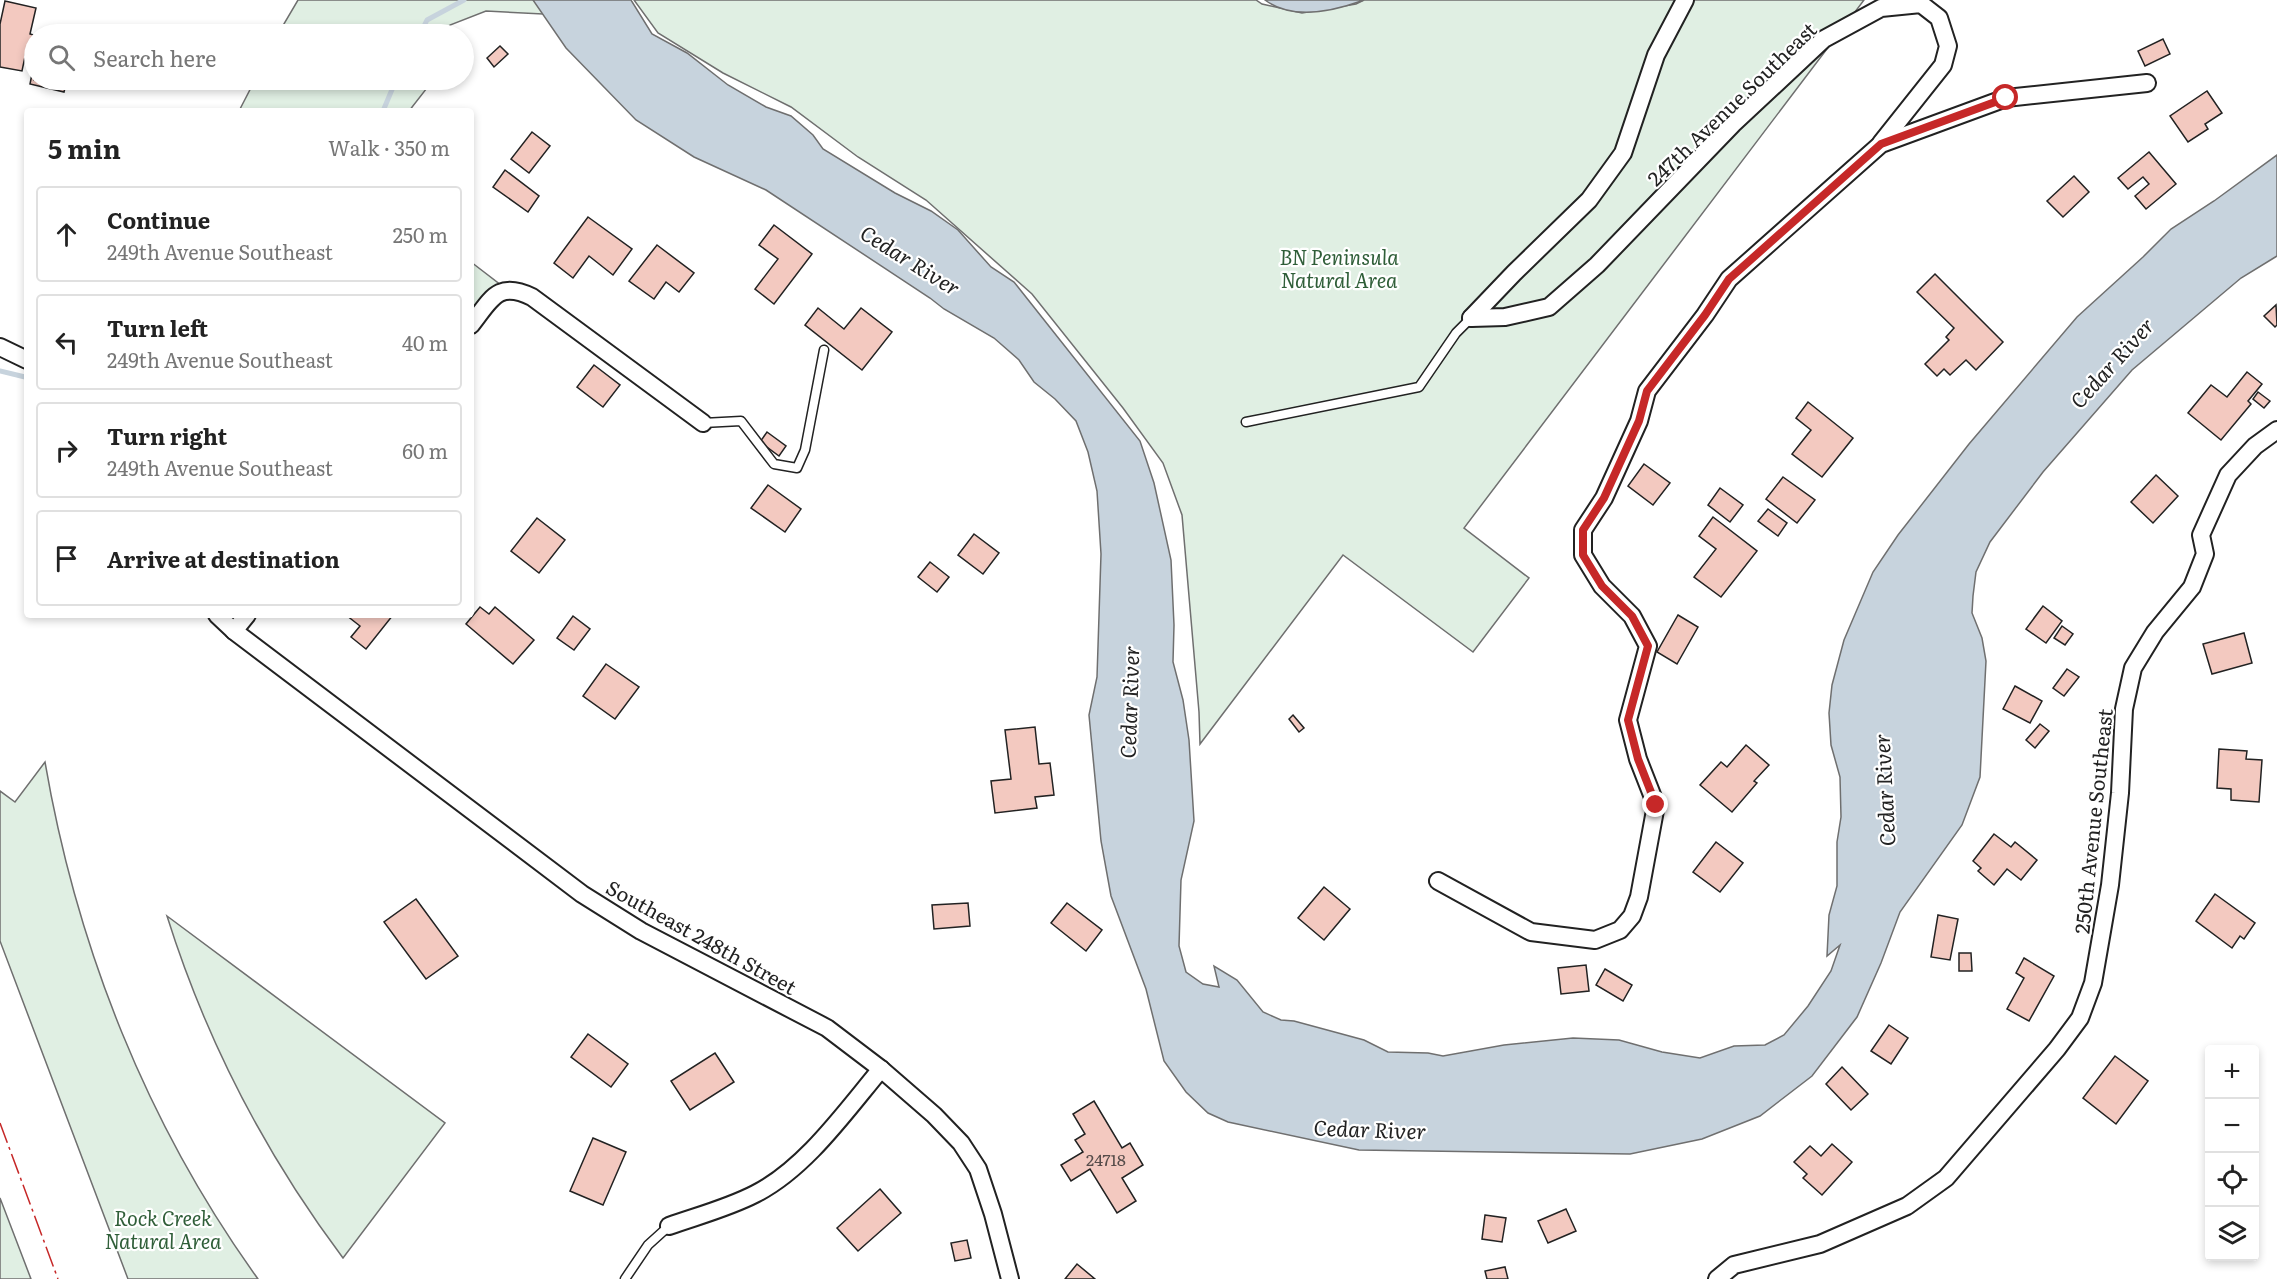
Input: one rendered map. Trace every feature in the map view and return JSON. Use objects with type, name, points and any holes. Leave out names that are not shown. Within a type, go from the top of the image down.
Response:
[{"type":"street","points":[[1471,318],[1589,200],[1623,153],[1656,55],[1685,0]]},
{"type":"street","name":"247th Avenue Southeast","points":[[1471,318],[1505,317],[1549,307],[1597,265],[1733,124],[1824,39],[1881,8],[1921,4],[1939,18],[1948,46],[1943,65],[1881,144]]},
{"type":"street","points":[[1438,881],[1532,932],[1595,940],[1620,930],[1632,916],[1639,897],[1656,805],[1638,759],[1628,720],[1648,646],[1632,616],[1602,586],[1583,555],[1583,530],[1608,488],[1639,421],[1647,391],[1705,315],[1729,279],[1881,144],[2006,98],[2147,83]]},
{"type":"street","points":[[474,321],[498,293],[508,289],[520,291],[532,297],[703,423]]},
{"type":"street","points":[[0,347],[24,359]]},
{"type":"street","name":"250th Avenue Southeast","points":[[1717,1279],[1734,1265],[1820,1244],[1907,1206],[1927,1192],[1946,1178],[2057,1049],[2080,1018],[2093,983],[2110,885],[2120,793],[2124,709],[2133,668],[2149,640],[2192,587],[2205,554],[2201,535],[2228,475],[2255,446],[2277,430]]},
{"type":"street","name":"Southeast 248th Street","points":[[220,618],[234,631],[582,894],[641,931],[827,1028],[881,1069],[934,1115],[954,1136],[978,1169],[993,1214],[1010,1279]]},
{"type":"street","points":[[234,631],[245,618]]},
{"type":"street","points":[[669,1226],[736,1203],[770,1186],[808,1153],[881,1069]]},
{"type":"lane","points":[[1246,422],[1419,387],[1456,333],[1471,318]]},
{"type":"lane","points":[[703,423],[741,421],[774,465],[797,468],[805,450],[824,350]]},
{"type":"lane","points":[[625,1279],[648,1245],[669,1226]]},
{"type":"green space","points":[[298,0],[554,0],[543,14],[486,11],[453,24],[284,24]]},
{"type":"green space","name":"BN Peninsula Natural Area","points":[[634,0],[1256,0],[1262,4],[1302,13],[1356,4],[1364,0],[1864,0],[1464,528],[1529,578],[1473,652],[1343,555],[1200,744],[1182,515],[1163,463],[1123,408],[1032,294],[926,200],[858,157],[791,107],[723,73],[658,33]]},
{"type":"green space","points":[[250,90],[425,90],[411,108],[241,108]]},
{"type":"green space","points":[[474,264],[506,289],[474,330]]},
{"type":"green space","name":"Rock Creek Natural Area","points":[[45,762],[76,900],[97,967],[122,1032],[150,1097],[182,1159],[218,1220],[258,1279],[128,1279],[0,941],[0,791],[15,802]]},
{"type":"green space","points":[[167,916],[445,1123],[343,1258],[288,1178],[240,1094],[200,1007]]},
{"type":"green space","points":[[0,1198],[31,1279],[0,1279]]},
{"type":"water","name":"Cedar River","points":[[533,0],[631,0],[652,34],[687,53],[728,85],[766,107],[791,116],[813,135],[823,149],[895,193],[931,211],[958,230],[991,267],[1014,282],[1140,441],[1154,483],[1171,560],[1173,662],[1183,700],[1189,740],[1194,821],[1181,880],[1179,946],[1186,972],[1203,984],[1219,987],[1214,966],[1237,980],[1263,1012],[1281,1020],[1294,1021],[1364,1040],[1388,1052],[1428,1053],[1443,1056],[1504,1045],[1573,1038],[1619,1040],[1662,1052],[1700,1058],[1734,1046],[1765,1045],[1784,1035],[1808,1006],[1831,971],[1840,945],[1827,956],[1829,915],[1837,886],[1837,842],[1841,817],[1840,777],[1831,745],[1829,713],[1832,685],[1844,640],[1873,572],[1898,535],[1969,444],[2077,317],[2171,229],[2277,155],[2277,256],[2241,278],[2132,370],[2043,472],[1990,542],[1976,572],[1972,613],[1982,638],[1986,661],[1980,777],[1962,825],[1900,912],[1857,1017],[1812,1076],[1760,1116],[1702,1139],[1630,1154],[1359,1150],[1228,1122],[1208,1113],[1186,1092],[1164,1061],[1146,989],[1111,896],[1101,841],[1089,715],[1097,677],[1101,554],[1097,491],[1088,452],[1076,421],[1055,399],[1034,382],[1019,360],[994,338],[944,309],[766,190],[694,157],[636,120],[566,48]]},
{"type":"water","points":[[1265,0],[1364,0],[1340,8],[1301,12],[1276,6]]},
{"type":"building","points":[[5,1],[36,8],[32,24],[24,24],[22,71],[0,67],[0,24]]},
{"type":"building","points":[[2163,39],[2170,54],[2145,66],[2138,51]]},
{"type":"building","points":[[500,46],[508,54],[494,67],[487,58]]},
{"type":"building","points":[[2207,91],[2222,113],[2205,124],[2208,129],[2188,142],[2170,116]]},
{"type":"building","points":[[532,132],[550,146],[529,173],[511,159]]},
{"type":"building","points":[[2149,152],[2176,184],[2146,209],[2135,196],[2149,184],[2143,177],[2128,189],[2118,178]]},
{"type":"building","points":[[505,170],[539,196],[528,212],[493,187]]},
{"type":"building","points":[[2074,176],[2089,192],[2063,217],[2047,201]]},
{"type":"building","points":[[588,217],[632,249],[613,275],[589,256],[573,278],[554,263]]},
{"type":"building","points":[[774,225],[812,254],[774,304],[755,289],[778,259],[759,245]]},
{"type":"building","points":[[657,245],[694,273],[679,292],[666,282],[654,299],[629,281]]},
{"type":"building","points":[[1935,274],[2003,342],[1976,370],[1966,360],[1950,375],[1944,369],[1937,376],[1925,364],[1949,340],[1946,337],[1954,328],[1917,292]]},
{"type":"building","points":[[2276,305],[2277,325],[2275,327],[2264,316]]},
{"type":"building","points":[[818,308],[844,329],[861,308],[892,332],[862,370],[805,325]]},
{"type":"building","points":[[594,365],[620,385],[603,407],[577,387]]},
{"type":"building","points":[[2247,372],[2262,384],[2248,401],[2251,404],[2221,440],[2188,413],[2211,385],[2227,397]]},
{"type":"building","points":[[2258,392],[2270,401],[2264,408],[2253,399]]},
{"type":"building","points":[[1808,402],[1853,438],[1822,477],[1792,454],[1811,430],[1796,418]]},
{"type":"building","points":[[767,432],[786,446],[779,456],[760,442]]},
{"type":"building","points":[[1644,464],[1670,483],[1653,505],[1628,486]]},
{"type":"building","points":[[2156,475],[2178,496],[2153,523],[2131,502]]},
{"type":"building","points":[[1783,477],[1815,500],[1797,523],[1766,499]]},
{"type":"building","points":[[768,485],[801,509],[785,532],[751,508]]},
{"type":"building","points":[[1720,488],[1743,505],[1730,522],[1708,505]]},
{"type":"building","points":[[1768,509],[1787,523],[1778,536],[1758,521]]},
{"type":"building","points":[[1713,517],[1757,551],[1721,597],[1694,577],[1716,549],[1699,536]]},
{"type":"building","points":[[537,518],[565,540],[539,573],[511,551]]},
{"type":"building","points":[[974,534],[999,553],[983,574],[958,555]]},
{"type":"building","points":[[930,562],[949,577],[937,592],[918,577]]},
{"type":"building","points":[[2043,606],[2062,621],[2046,643],[2026,629]]},
{"type":"building","points":[[480,607],[489,614],[495,607],[534,640],[513,664],[466,624],[471,618],[474,618]]},
{"type":"building","points":[[1678,615],[1698,627],[1677,664],[1657,652]]},
{"type":"building","points":[[573,616],[590,629],[574,650],[557,638]]},
{"type":"building","points":[[350,618],[391,618],[366,649],[351,637],[360,626]]},
{"type":"building","points":[[2062,626],[2073,634],[2065,645],[2054,638]]},
{"type":"building","points":[[2244,633],[2252,663],[2212,674],[2203,644]]},
{"type":"building","points":[[606,664],[639,687],[615,719],[583,696]]},
{"type":"building","points":[[2067,669],[2079,677],[2064,696],[2053,688]]},
{"type":"building","points":[[2015,686],[2042,701],[2030,723],[2003,709]]},
{"type":"building","points":[[1293,715],[1304,728],[1299,732],[1289,719]]},
{"type":"building","points":[[2040,724],[2049,731],[2035,748],[2026,740]]},
{"type":"building","points":[[1035,727],[1039,764],[1050,763],[1054,795],[1035,797],[1037,808],[995,813],[991,781],[1011,779],[1005,730]]},
{"type":"building","points":[[1746,745],[1769,765],[1754,781],[1757,783],[1732,812],[1700,785],[1721,762],[1727,767]]},
{"type":"building","points":[[2219,749],[2247,751],[2246,759],[2262,760],[2259,802],[2231,800],[2231,789],[2217,788]]},
{"type":"building","points":[[1994,834],[2011,847],[2015,842],[2037,860],[2021,880],[2007,869],[1994,885],[1978,871],[1981,868],[1973,861]]},
{"type":"building","points":[[1716,842],[1743,863],[1720,892],[1693,872]]},
{"type":"building","points":[[1324,887],[1350,909],[1324,940],[1298,918]]},
{"type":"building","points":[[2215,894],[2255,923],[2244,939],[2240,936],[2232,948],[2196,921]]},
{"type":"building","points":[[416,899],[458,956],[426,979],[384,922]]},
{"type":"building","points":[[968,903],[970,926],[934,929],[932,905]]},
{"type":"building","points":[[1067,903],[1102,930],[1086,951],[1051,923]]},
{"type":"building","points":[[1938,915],[1958,919],[1950,960],[1931,957]]},
{"type":"building","points":[[1959,953],[1971,953],[1972,971],[1959,971]]},
{"type":"building","points":[[2024,958],[2054,976],[2029,1021],[2007,1009],[2024,978],[2016,973]]},
{"type":"building","points":[[1586,965],[1589,991],[1561,994],[1558,968]]},
{"type":"building","points":[[1605,969],[1632,985],[1623,1001],[1596,985]]},
{"type":"building","points":[[1889,1025],[1908,1038],[1891,1064],[1871,1051]]},
{"type":"building","points":[[588,1034],[628,1064],[611,1087],[571,1057]]},
{"type":"building","points":[[715,1053],[734,1082],[690,1110],[671,1081]]},
{"type":"building","points":[[2115,1056],[2148,1081],[2116,1124],[2083,1098]]},
{"type":"building","points":[[1842,1067],[1868,1094],[1851,1110],[1826,1084]]},
{"type":"building","points":[[1094,1101],[1122,1148],[1130,1143],[1143,1165],[1122,1178],[1136,1201],[1117,1213],[1090,1169],[1071,1181],[1061,1165],[1083,1152],[1075,1140],[1085,1134],[1073,1114]]},
{"type":"building","points":[[593,1138],[626,1152],[603,1205],[570,1191]]},
{"type":"building","points":[[1832,1144],[1852,1162],[1822,1195],[1803,1178],[1807,1174],[1794,1162],[1810,1146],[1821,1156]]},
{"type":"building","points":[[880,1189],[901,1213],[858,1251],[837,1228]]},
{"type":"building","points":[[1566,1209],[1576,1231],[1548,1243],[1538,1221]]},
{"type":"building","points":[[1485,1215],[1506,1218],[1502,1242],[1482,1239]]},
{"type":"building","points":[[967,1240],[971,1258],[955,1261],[951,1243]]},
{"type":"building","points":[[1077,1264],[1095,1279],[1065,1279]]},
{"type":"building","points":[[1505,1267],[1508,1279],[1487,1279],[1485,1271]]},
{"type":"waterway","points":[[425,24],[427,20],[464,0]]},
{"type":"waterway","points":[[384,108],[392,90]]},
{"type":"waterway","points":[[0,371],[24,377]]},
{"type":"power","points":[[0,1123],[58,1279]]},
{"type":"route","points":[[1656,805],[1638,759],[1628,720],[1648,646],[1632,616],[1602,586],[1583,555],[1583,530],[1604,498],[1639,421],[1647,391],[1705,315],[1729,279],[1881,144],[2006,98]]}]
